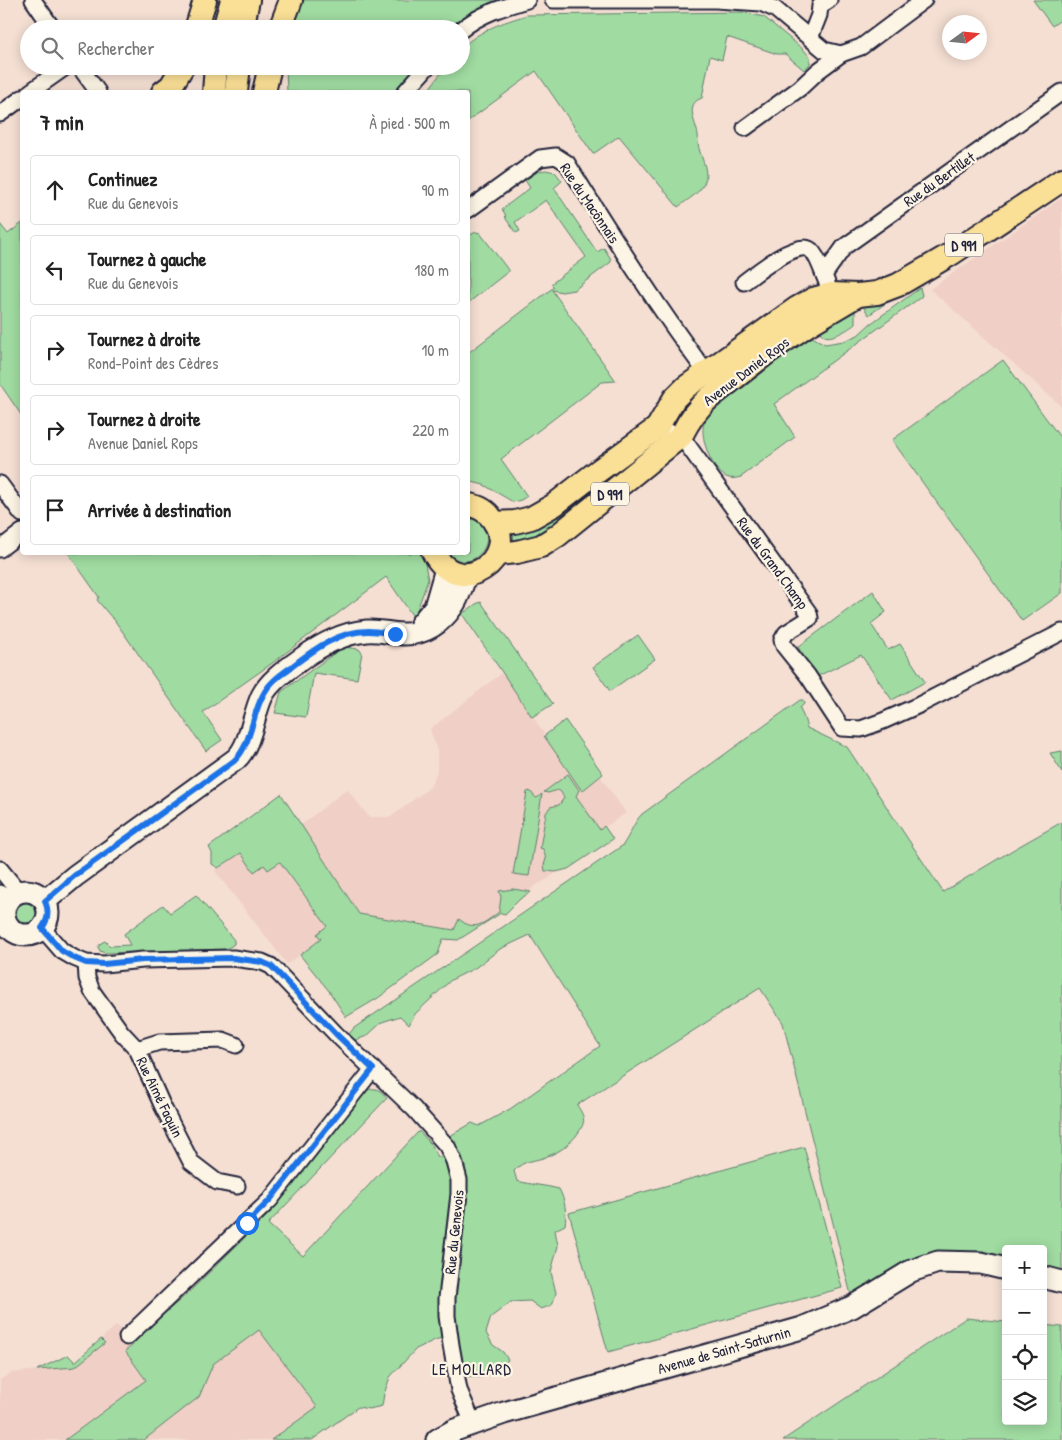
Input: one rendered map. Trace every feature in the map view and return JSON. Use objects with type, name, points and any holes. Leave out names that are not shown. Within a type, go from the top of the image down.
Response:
[{"type":"main road","points":[[199,20],[205,0]]},
{"type":"main road","points":[[226,20],[232,0]]},
{"type":"main road","points":[[244,20],[248,0]]},
{"type":"main road","points":[[283,20],[291,0]]},
{"type":"main road","points":[[166,90],[171,86],[178,75]]},
{"type":"main road","points":[[214,90],[215,75]]},
{"type":"main road","points":[[236,90],[237,75]]},
{"type":"main road","points":[[264,90],[268,75]]},
{"type":"main road","name":"Avenue Daniel Rops","points":[[496,523],[515,522],[531,518],[554,506],[657,428],[674,399],[686,388],[797,308],[813,299],[828,284],[858,294],[877,293],[898,284],[950,254],[1062,180]]},
{"type":"main road","name":"Avenue Daniel Rops","points":[[497,554],[541,546],[558,536],[681,436],[689,420],[702,403],[768,352],[858,294]]},
{"type":"main road","points":[[45,901],[74,876],[234,761],[241,754],[247,743],[263,694],[271,682],[327,642],[344,635],[368,631],[406,634],[426,620],[435,607],[448,565],[474,574],[491,563],[497,554],[500,544],[496,523],[482,509],[470,506]]},
{"type":"main road","points":[[26,890],[33,891],[45,901],[48,908],[48,916],[42,928],[30,935],[16,933],[6,935],[4,908],[8,895],[26,890]]},
{"type":"main road","name":"Avenue de Saint-Saturnin","points":[[437,1440],[455,1430],[504,1413],[802,1328],[852,1307],[911,1271],[938,1262],[981,1263],[1002,1268]]},
{"type":"main road","points":[[1047,1277],[1062,1282]]},
{"type":"street","points":[[33,0],[47,20]]},
{"type":"street","points":[[470,23],[496,9],[527,0]]},
{"type":"street","points":[[553,0],[716,0],[762,3],[775,9],[824,50],[842,54]]},
{"type":"street","points":[[810,38],[819,15],[820,6],[829,0]]},
{"type":"street","points":[[745,128],[800,88],[818,71],[842,54],[861,47],[924,0]]},
{"type":"street","points":[[33,90],[54,75]]},
{"type":"street","points":[[86,75],[97,90]]},
{"type":"street","points":[[407,90],[420,75]]},
{"type":"street","name":"Rue du Bertillet","points":[[828,284],[844,247],[1062,92]]},
{"type":"street","points":[[0,114],[20,99]]},
{"type":"street","name":"Rue du Macônnais","points":[[470,209],[540,158],[556,156],[567,163],[624,254],[682,340],[712,381],[722,388]]},
{"type":"street","points":[[744,282],[789,252],[809,248],[828,284]]},
{"type":"street","points":[[657,428],[681,436]]},
{"type":"street","name":"Rue du Grand Champ","points":[[681,436],[809,614],[810,618],[786,633],[782,640],[784,646],[808,676],[842,728],[861,729],[883,721],[919,705],[1062,632]]},
{"type":"street","points":[[0,484],[20,511]]},
{"type":"street","points":[[0,549],[20,534]]},
{"type":"street","points":[[0,869],[8,895]]},
{"type":"street","name":"Rue du Genevois","points":[[42,928],[62,951],[86,963],[104,964],[143,960],[233,958],[262,962],[271,966],[336,1034],[414,1109],[436,1133],[447,1146],[454,1161],[459,1180],[447,1298],[447,1316],[460,1390],[473,1423]]},
{"type":"street","name":"Rue Aimé Faquin","points":[[86,963],[87,978],[92,991],[122,1033],[137,1049],[163,1107],[191,1162],[217,1182],[237,1186]]},
{"type":"street","points":[[137,1049],[159,1042],[223,1040],[236,1045]]},
{"type":"street","points":[[127,1337],[270,1200],[373,1069]]},
{"type":"shaded area","points":[[1062,198],[1062,407],[930,289]]},
{"type":"shaded area","points":[[503,672],[582,790],[600,776],[626,813],[605,827],[613,839],[566,869],[556,872],[501,913],[458,940],[443,939],[438,954],[321,939],[287,964],[215,871],[241,853],[301,825],[347,789],[369,817],[391,817],[430,787],[437,772],[437,751],[430,729]]},
{"type":"shaded area","points":[[276,1286],[346,1384],[359,1407],[313,1440],[102,1440]]},
{"type":"shaded area","points":[[117,1325],[134,1345],[125,1352],[146,1380],[65,1440],[0,1440],[0,1380],[11,1373],[37,1370],[68,1355],[75,1362]]},
{"type":"green space","points":[[299,0],[515,0],[470,34],[470,20],[292,20]]},
{"type":"green space","points":[[1033,0],[1062,0],[1062,19],[1052,26]]},
{"type":"green space","points":[[743,12],[764,17],[804,50],[810,57],[810,64],[804,70],[785,54],[777,54],[727,37],[722,60],[710,56],[702,98],[694,104],[692,109],[699,148],[706,171],[705,181],[698,192],[678,207],[619,136],[593,154],[536,71],[470,120],[470,90],[428,90],[439,75],[470,75],[470,40],[492,27],[527,15]]},
{"type":"green space","points":[[286,75],[415,75],[395,90],[287,90]]},
{"type":"green space","points":[[539,171],[555,172],[562,181],[554,188],[597,252],[604,248],[611,259],[611,262],[574,290],[562,292],[552,290],[616,381],[602,382],[501,459],[527,496],[513,502],[484,485],[470,482],[470,351],[554,287],[551,284],[586,257],[546,200],[515,222],[520,231],[516,233],[506,219],[502,209],[530,188],[525,180]]},
{"type":"green space","points":[[0,224],[8,234],[20,225],[20,413],[0,384]]},
{"type":"green space","points":[[476,232],[480,233],[509,271],[470,301],[470,235]]},
{"type":"green space","points":[[920,288],[921,297],[774,404],[795,437],[741,477],[729,478],[718,470],[705,446],[703,430],[704,423],[711,413],[802,342],[812,337],[825,344],[844,341],[858,335],[870,324]]},
{"type":"green space","points":[[893,298],[869,315],[862,305]]},
{"type":"green space","points":[[855,307],[855,324],[830,337],[822,335],[818,328]]},
{"type":"green space","points":[[1003,360],[1062,440],[1062,593],[1022,621],[892,440]]},
{"type":"green space","points":[[655,443],[545,535],[514,542],[513,531]]},
{"type":"green space","points":[[470,518],[480,523],[486,532],[486,541],[483,550],[476,557],[467,561],[457,560],[450,555],[470,555]]},
{"type":"green space","points":[[69,555],[423,555],[428,580],[414,618],[386,577],[271,664],[203,712],[222,740],[206,751],[113,618],[97,600],[99,597]]},
{"type":"green space","points":[[873,591],[886,612],[871,624],[888,650],[900,644],[925,682],[892,700],[861,655],[816,677],[798,647]]},
{"type":"green space","points":[[481,602],[553,704],[532,717],[462,614]]},
{"type":"green space","points":[[638,635],[655,659],[610,691],[593,667]]},
{"type":"green space","points":[[343,647],[359,649],[362,653],[357,679],[314,673],[306,717],[275,713],[281,692]]},
{"type":"green space","points":[[800,700],[803,700],[804,704],[800,708],[807,728],[847,747],[943,892],[1062,822],[1062,1275],[1047,1272],[1047,1245],[1002,1245],[1002,1263],[938,1258],[851,1295],[783,1023],[760,988],[577,1105],[584,1120],[576,1136],[564,1148],[543,1158],[522,1164],[514,1171],[517,1181],[559,1189],[564,1202],[566,1220],[565,1225],[555,1230],[558,1246],[551,1272],[556,1293],[552,1305],[541,1309],[530,1301],[511,1302],[491,1317],[486,1333],[493,1345],[503,1352],[508,1360],[494,1372],[479,1377],[467,1376],[460,1356],[456,1333],[416,1349],[390,1377],[382,1406],[369,1409],[358,1407],[312,1440],[271,1440],[317,1407],[259,1330],[213,1364],[199,1397],[144,1440],[65,1440],[146,1380],[125,1351],[133,1345],[132,1342],[188,1293],[269,1214],[366,1091],[378,1090],[387,1098],[268,1224],[303,1256],[419,1131],[431,1144],[438,1157],[449,1157],[448,1137],[472,1123],[479,1126],[510,1109],[600,1046],[530,935],[500,949],[475,968],[451,980],[415,1014],[409,1025],[400,1016],[382,1022],[367,1036],[356,1040],[349,1034],[354,1028],[622,846],[642,814]]},
{"type":"green space","points":[[565,720],[603,774],[582,791],[544,736]]},
{"type":"green space","points":[[1062,751],[1062,772],[1050,753]]},
{"type":"green space","points":[[568,774],[579,790],[576,796],[600,830],[604,826],[613,839],[568,869],[556,872],[545,871],[546,859],[543,849],[540,848],[546,813],[550,807],[559,805],[564,798],[558,790],[548,793],[544,792]]},
{"type":"green space","points":[[530,791],[537,798],[542,794],[529,876],[513,874],[527,792]]},
{"type":"green space","points":[[281,794],[359,914],[454,930],[459,919],[475,926],[499,912],[501,897],[499,891],[513,889],[531,892],[520,899],[505,914],[501,913],[458,940],[443,939],[438,954],[378,998],[346,1017],[329,991],[300,955],[321,939],[317,934],[327,926],[280,862],[268,870],[264,865],[254,872],[241,853],[218,868],[212,864],[212,853],[209,847]]},
{"type":"green space","points":[[26,895],[38,900],[43,912],[38,924],[26,929],[14,924],[9,912],[14,900]]},
{"type":"green space","points":[[196,895],[234,940],[234,944],[227,949],[105,953],[100,951],[98,947],[105,941],[110,946],[130,945],[124,934],[163,905],[170,913]]},
{"type":"green space","points":[[804,1147],[842,1288],[608,1352],[569,1213]]},
{"type":"green space","points":[[966,1318],[1002,1322],[1002,1425],[1047,1425],[1047,1325],[1062,1327],[1062,1440],[783,1440]]},
{"type":"green space","points":[[101,1339],[105,1343],[75,1367],[37,1370],[68,1355],[75,1362]]},
{"type":"district","name":"LE MOLLARD","points":[[472,1369]]},
{"type":"route","points":[[247,1223],[270,1200],[373,1069],[336,1034],[271,966],[262,962],[233,958],[143,960],[104,964],[86,963],[62,951],[42,928],[48,916],[48,908],[45,901],[74,876],[234,761],[241,754],[247,743],[257,709],[263,694],[271,682],[327,642],[344,635],[368,631],[395,634]]}]
